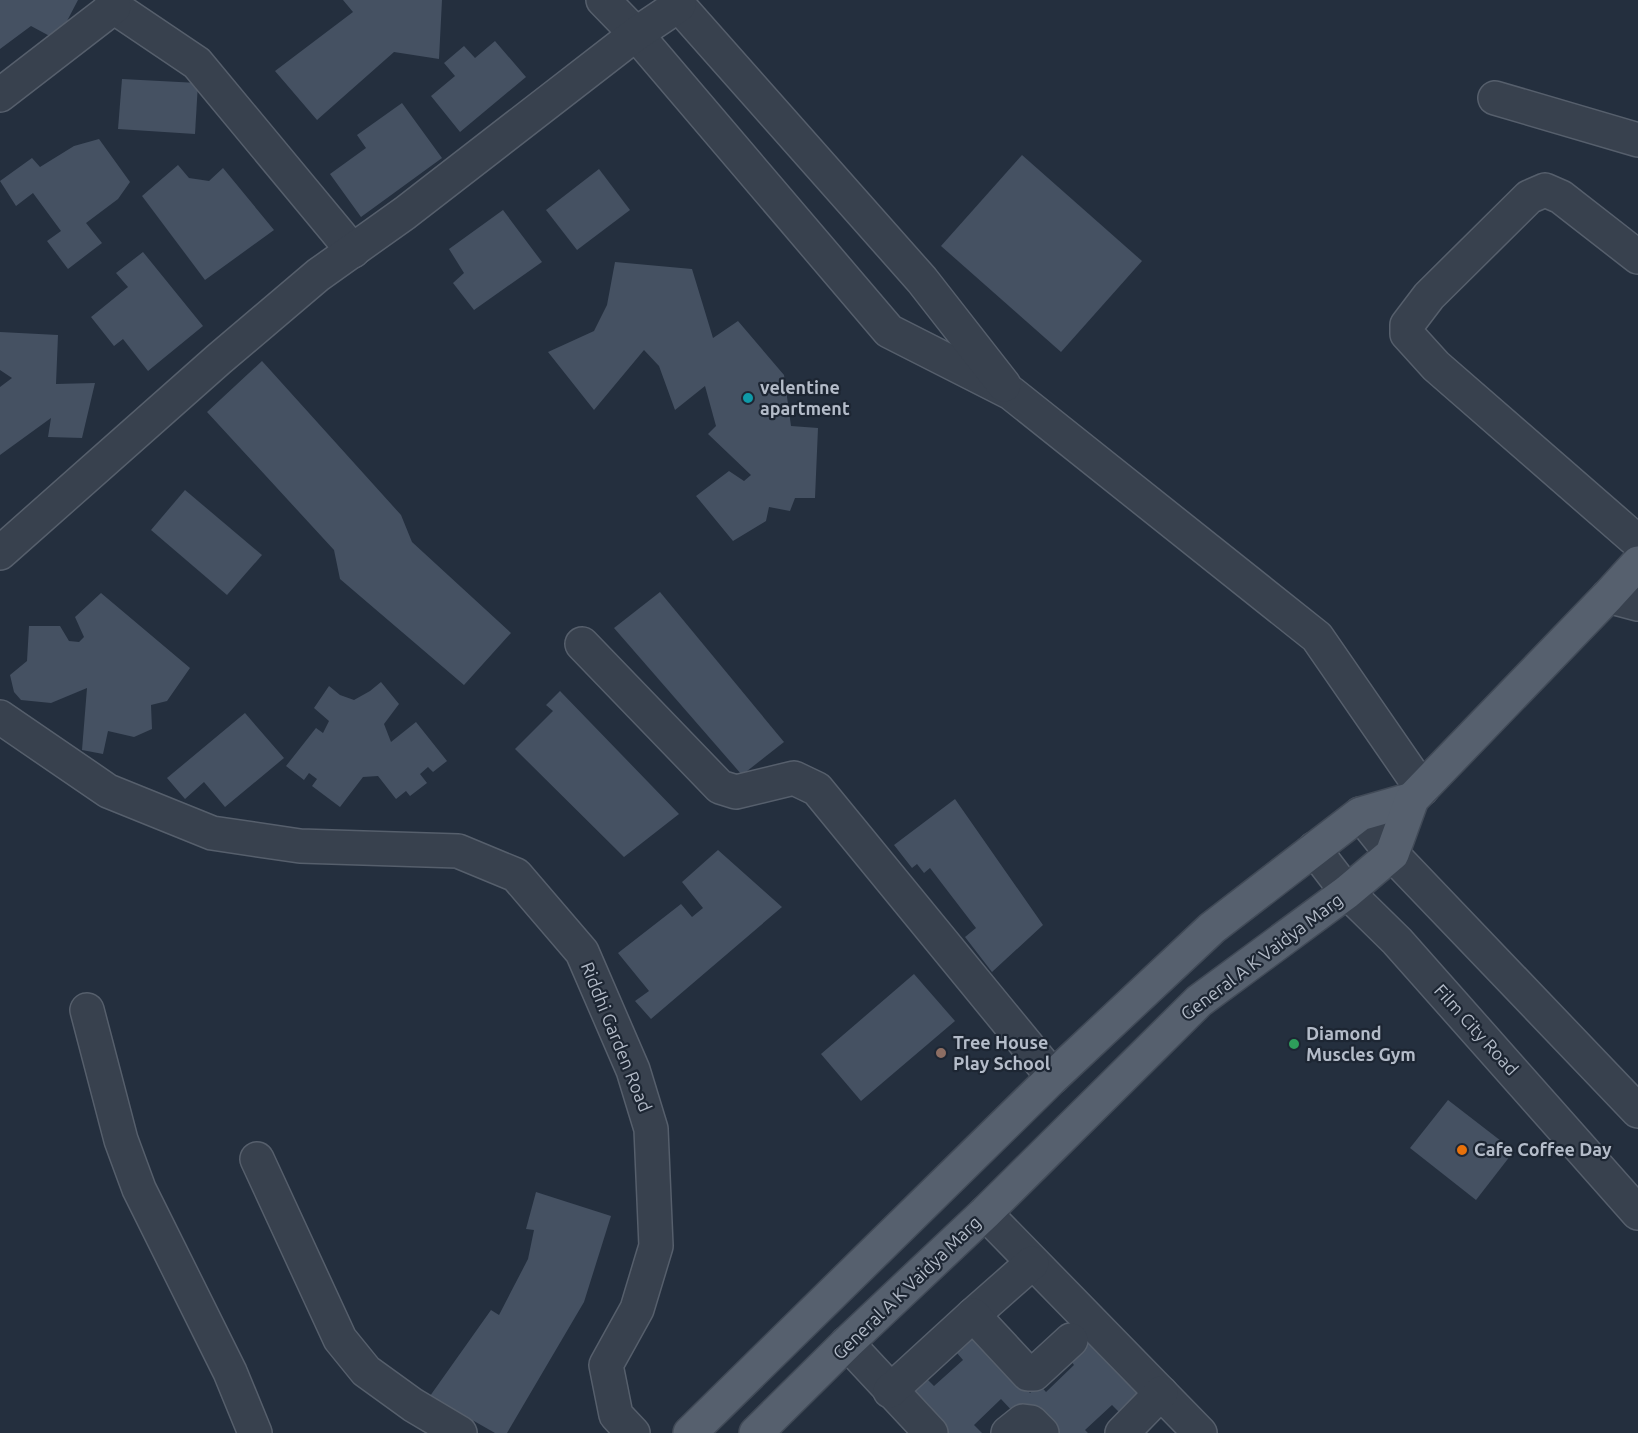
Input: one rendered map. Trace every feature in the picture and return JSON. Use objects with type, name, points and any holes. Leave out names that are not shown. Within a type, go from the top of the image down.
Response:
[{"type":"main road","name":"General A K Vaidya Marg","points":[[756,1433],[847,1343],[985,1213],[1199,1001],[1347,892],[1392,854],[1417,794],[1623,600],[1638,563]]},
{"type":"main road","points":[[690,1433],[1053,1077],[1212,928],[1360,814],[1417,794]]},
{"type":"street","points":[[603,0],[636,34],[889,331],[1011,393],[1317,637],[1417,794]]},
{"type":"street","points":[[0,553],[219,359],[318,275],[423,199],[676,2],[922,280],[1011,393]]},
{"type":"street","points":[[0,95],[113,3],[197,63],[353,251]]},
{"type":"street","points":[[1495,98],[1638,140]]},
{"type":"street","points":[[1638,257],[1561,197],[1545,190],[1529,197],[1429,296],[1407,325],[1407,334],[1436,366],[1638,542]]},
{"type":"street","points":[[582,644],[720,787],[736,792],[794,778],[817,789],[1053,1077]]},
{"type":"street","name":"Riddhi Garden Road","points":[[0,717],[108,791],[212,833],[300,846],[458,851],[516,875],[582,952],[633,1070],[651,1130],[656,1246],[637,1309],[606,1365],[616,1415],[633,1433]]},
{"type":"street","points":[[1360,814],[1392,854],[1638,1111]]},
{"type":"street","name":"Film City Road","points":[[1314,849],[1347,892],[1397,941],[1638,1213]]},
{"type":"street","points":[[87,1010],[121,1140],[138,1189],[230,1372],[255,1433]]},
{"type":"street","points":[[257,1159],[340,1339],[366,1371],[413,1405],[460,1433]]},
{"type":"street","points":[[985,1213],[1200,1433]]},
{"type":"street","points":[[890,1391],[1032,1263]]},
{"type":"street","points":[[973,1315],[1028,1374],[1034,1374],[1071,1340]]},
{"type":"street","points":[[847,1343],[931,1433]]},
{"type":"street","points":[[1122,1433],[1161,1393]]},
{"type":"street","points":[[1008,1433],[1023,1421],[1031,1422],[1042,1433]]},
{"type":"building","points":[[0,0],[78,0],[57,40],[31,26],[0,49]]},
{"type":"building","points":[[343,0],[442,0],[439,59],[394,52],[317,120],[275,71],[353,12]]},
{"type":"building","points":[[495,41],[526,77],[460,132],[431,96],[455,76],[444,63],[464,46],[475,58]]},
{"type":"building","points":[[122,79],[198,83],[195,134],[118,129]]},
{"type":"building","points":[[402,103],[442,158],[361,217],[330,174],[366,148],[357,135]]},
{"type":"building","points":[[99,139],[130,182],[118,199],[86,223],[102,243],[68,269],[47,241],[61,231],[33,193],[16,206],[0,181],[32,158],[40,167],[74,146]]},
{"type":"building","points":[[1022,155],[1142,261],[1061,352],[941,246]]},
{"type":"building","points":[[178,165],[189,178],[209,181],[223,168],[274,230],[205,280],[142,196]]},
{"type":"building","points":[[599,169],[630,210],[577,250],[546,210]]},
{"type":"building","points":[[503,210],[542,262],[474,310],[453,283],[464,273],[449,249]]},
{"type":"building","points":[[143,252],[203,326],[148,371],[123,339],[114,346],[91,317],[128,287],[116,273]]},
{"type":"building","name":"velentine apartment","points":[[615,262],[692,269],[713,338],[738,321],[784,375],[791,426],[818,428],[815,498],[795,498],[790,511],[769,507],[766,521],[733,541],[696,496],[729,471],[744,481],[751,475],[708,434],[716,426],[705,386],[675,410],[659,366],[644,350],[594,410],[548,352],[594,331],[607,305]]},
{"type":"building","points":[[0,332],[58,335],[56,384],[95,383],[82,438],[48,437],[51,418],[0,455],[0,387],[12,378],[0,370]]},
{"type":"building","points":[[262,361],[401,515],[412,542],[511,633],[464,685],[340,579],[334,550],[207,412]]},
{"type":"building","points":[[185,490],[262,555],[227,595],[151,530]]},
{"type":"building","points":[[660,592],[784,742],[742,775],[614,628]]},
{"type":"building","points":[[101,593],[190,668],[167,701],[151,705],[152,729],[134,737],[108,731],[103,754],[82,750],[87,688],[51,703],[21,700],[14,692],[10,675],[27,661],[29,626],[60,626],[69,641],[79,642],[84,637],[75,617]]},
{"type":"building","points":[[381,682],[399,704],[384,724],[391,742],[416,722],[447,761],[433,772],[428,767],[420,774],[427,783],[410,796],[406,791],[396,799],[378,776],[363,777],[340,807],[312,786],[317,779],[309,773],[304,780],[286,766],[316,728],[323,733],[329,721],[314,708],[329,686],[340,695],[354,700]]},
{"type":"building","points":[[560,691],[679,814],[624,857],[515,749],[553,711],[546,705]]},
{"type":"building","points":[[245,713],[284,758],[225,807],[204,782],[185,799],[167,778]]},
{"type":"building","points":[[955,799],[1043,925],[992,972],[965,937],[976,928],[930,868],[924,873],[917,864],[912,868],[894,845]]},
{"type":"building","points":[[718,850],[782,907],[651,1019],[635,1001],[649,991],[618,953],[681,904],[692,917],[703,908],[682,882]]},
{"type":"building","points":[[914,974],[955,1021],[861,1101],[821,1054]]},
{"type":"building","name":"Cafe Coffee Day","points":[[1448,1100],[1514,1151],[1476,1200],[1410,1148]]},
{"type":"building","points":[[536,1192],[611,1216],[584,1302],[507,1433],[495,1433],[430,1396],[491,1310],[499,1315],[528,1259],[534,1230],[526,1229]]},
{"type":"building","points":[[976,1334],[1030,1393],[1039,1384],[1046,1392],[1074,1365],[1068,1357],[1087,1339],[1145,1402],[1126,1419],[1112,1405],[1085,1430],[1088,1433],[1051,1433],[1015,1414],[1001,1399],[974,1425],[982,1433],[944,1433],[910,1396],[927,1379],[934,1386],[963,1360],[957,1353]]},
{"type":"place","name":"velentine apartment","points":[[748,398]]},
{"type":"place","name":"Diamond Muscles Gym","points":[[1294,1044]]},
{"type":"place","name":"Tree House Play School","points":[[941,1053]]},
{"type":"place","name":"Cafe Coffee Day","points":[[1462,1150]]}]
